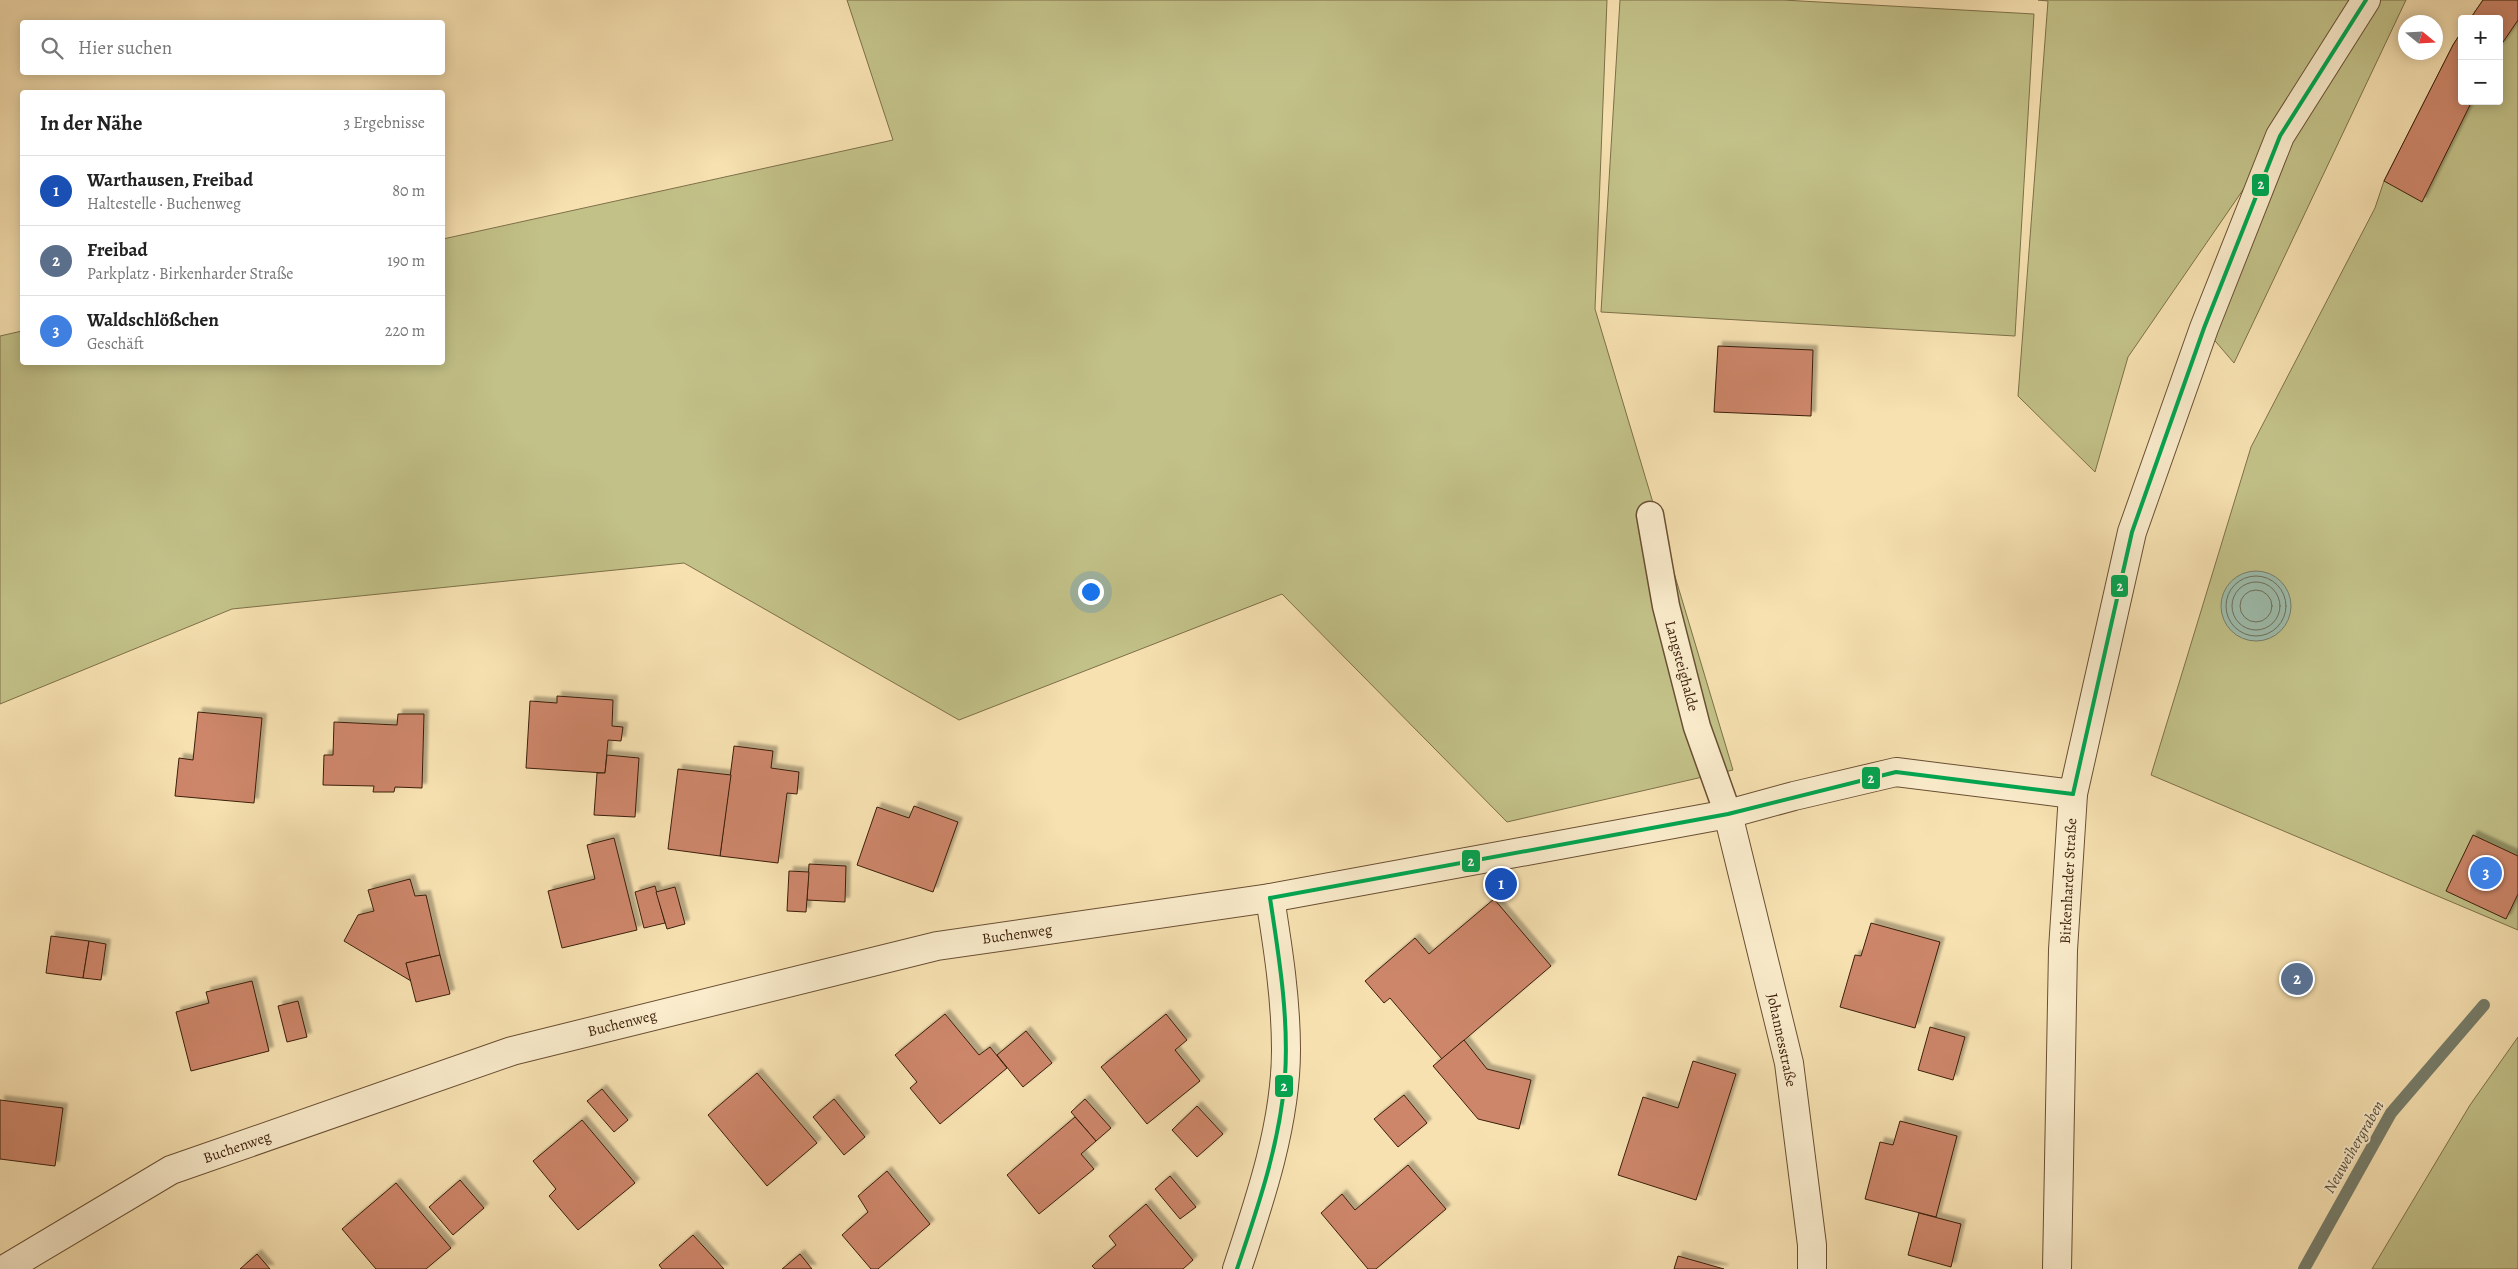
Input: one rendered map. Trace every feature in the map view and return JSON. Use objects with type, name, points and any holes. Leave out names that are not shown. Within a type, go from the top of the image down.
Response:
[{"type":"street","name":"Birkenharder Straße","points":[[2057,1269],[2063,950],[2073,794],[2132,532],[2204,328],[2280,136],[2366,0]]},
{"type":"street","name":"Buchenweg","points":[[5,1269],[171,1170],[512,1051],[937,946],[1270,898],[1728,814],[1896,772],[2073,794]]},
{"type":"street","name":"Johannesstraße","points":[[1728,814],[1789,1063],[1812,1246],[1812,1269]]},
{"type":"street","points":[[1237,1269],[1264,1188],[1279,1118],[1286,1051],[1282,971],[1270,898]]},
{"type":"lane","name":"Langsteighalde","points":[[1650,515],[1666,606],[1697,727],[1728,814]]},
{"type":"shaded area","points":[[847,0],[1607,0],[1595,309],[1733,770],[1507,822],[1282,594],[959,720],[684,563],[232,609],[0,704],[0,336],[20,331],[20,365],[445,365],[445,239],[893,140]]},
{"type":"shaded area","points":[[1620,0],[1783,0],[2034,14],[2015,336],[1601,312]]},
{"type":"shaded area","points":[[2038,0],[2406,0],[2234,363],[2204,328],[2278,139],[2128,357],[2095,472],[2018,396],[2048,1]]},
{"type":"shaded area","points":[[2483,0],[2518,0],[2518,930],[2151,775],[2251,447],[2375,208],[2384,181],[2458,37],[2458,105],[2503,105],[2503,15],[2473,15]]},
{"type":"shaded area","points":[[2518,1037],[2518,1269],[2372,1269],[2470,1105]]},
{"type":"water","points":[[2256,571],[2269,574],[2281,581],[2288,593],[2291,606],[2288,619],[2281,631],[2269,638],[2256,641],[2243,638],[2231,631],[2224,619],[2221,606],[2224,593],[2231,581],[2243,574]]},
{"type":"building","points":[[2483,0],[2518,0],[2518,20],[2503,42],[2503,15],[2473,15]]},
{"type":"building","points":[[2458,37],[2458,105],[2470,105],[2422,202],[2384,181]]},
{"type":"building","points":[[1718,346],[1813,350],[1811,416],[1714,412]]},
{"type":"building","points":[[557,696],[613,700],[612,726],[623,727],[621,741],[608,740],[605,773],[526,768],[530,701],[557,703]]},
{"type":"building","points":[[198,712],[262,718],[254,803],[175,796],[179,758],[193,760]]},
{"type":"building","points":[[398,714],[424,714],[422,788],[395,787],[394,792],[373,792],[374,786],[323,785],[324,755],[333,755],[334,722],[397,725]]},
{"type":"building","points":[[734,746],[773,751],[771,768],[799,772],[797,794],[787,793],[778,863],[720,856]]},
{"type":"building","points":[[607,755],[639,758],[635,817],[594,815],[597,773],[605,773]]},
{"type":"building","points":[[678,769],[731,775],[720,856],[668,849]]},
{"type":"building","points":[[914,806],[958,822],[933,892],[857,865],[877,807],[909,818]]},
{"type":"building","points":[[2473,835],[2518,856],[2518,894],[2506,919],[2446,891]]},
{"type":"building","points":[[614,838],[637,930],[562,948],[548,891],[595,879],[587,845]]},
{"type":"building","points":[[809,864],[846,866],[845,902],[807,900]]},
{"type":"building","points":[[789,871],[809,872],[806,912],[787,911]]},
{"type":"building","points":[[410,879],[415,896],[426,895],[440,955],[406,963],[411,981],[344,941],[358,915],[374,911],[368,890]]},
{"type":"building","points":[[655,886],[665,923],[644,928],[635,892]]},
{"type":"building","points":[[675,887],[685,924],[667,929],[656,892]]},
{"type":"building","points":[[1494,899],[1551,966],[1442,1059],[1390,998],[1384,1003],[1365,981],[1415,938],[1429,954]]},
{"type":"building","points":[[1871,923],[1940,942],[1915,1028],[1840,1007],[1855,955],[1861,956]]},
{"type":"building","points":[[51,936],[89,941],[83,978],[46,973]]},
{"type":"building","points":[[89,941],[106,944],[101,980],[83,978]]},
{"type":"building","points":[[440,955],[450,994],[416,1002],[406,963]]},
{"type":"building","points":[[252,981],[269,1051],[191,1071],[176,1012],[209,1003],[206,992]]},
{"type":"building","points":[[298,1001],[307,1037],[287,1042],[278,1006]]},
{"type":"building","points":[[945,1014],[979,1055],[990,1047],[1007,1068],[940,1124],[910,1088],[917,1082],[895,1055]]},
{"type":"building","points":[[1166,1014],[1187,1040],[1175,1050],[1200,1081],[1147,1124],[1101,1067]]},
{"type":"building","points":[[1930,1027],[1965,1037],[1953,1080],[1918,1070]]},
{"type":"building","points":[[1026,1031],[1052,1063],[1023,1087],[997,1055]]},
{"type":"building","points":[[1464,1040],[1487,1069],[1531,1080],[1519,1129],[1478,1119],[1433,1066]]},
{"type":"building","points":[[1693,1061],[1736,1074],[1696,1200],[1618,1175],[1643,1097],[1678,1108]]},
{"type":"building","points":[[757,1073],[817,1143],[767,1186],[708,1115]]},
{"type":"building","points":[[602,1089],[628,1120],[614,1132],[587,1101]]},
{"type":"building","points":[[1404,1095],[1427,1123],[1398,1147],[1374,1119]]},
{"type":"building","points":[[834,1099],[865,1137],[844,1155],[813,1117]]},
{"type":"building","points":[[1085,1099],[1111,1128],[1096,1141],[1071,1112]]},
{"type":"building","points":[[0,1100],[63,1108],[55,1166],[0,1159]]},
{"type":"building","points":[[1197,1106],[1223,1134],[1197,1157],[1172,1130]]},
{"type":"building","points":[[1075,1117],[1096,1141],[1081,1154],[1094,1169],[1039,1214],[1007,1175]]},
{"type":"building","points":[[582,1120],[635,1183],[578,1230],[549,1196],[556,1189],[533,1161]]},
{"type":"building","points":[[1900,1121],[1957,1136],[1936,1217],[1865,1199],[1880,1142],[1893,1145]]},
{"type":"building","points":[[1408,1165],[1446,1209],[1376,1269],[1368,1269],[1321,1213],[1342,1194],[1355,1210]]},
{"type":"building","points":[[887,1171],[930,1224],[878,1269],[871,1269],[842,1235],[868,1212],[858,1196]]},
{"type":"building","points":[[1170,1176],[1196,1207],[1180,1219],[1155,1189]]},
{"type":"building","points":[[460,1180],[484,1208],[453,1235],[429,1207]]},
{"type":"building","points":[[396,1183],[451,1248],[426,1269],[376,1269],[342,1229]]},
{"type":"building","points":[[1146,1204],[1193,1260],[1183,1269],[1095,1269],[1092,1266],[1116,1245],[1109,1236]]},
{"type":"building","points":[[1919,1213],[1961,1224],[1951,1267],[1908,1255]]},
{"type":"building","points":[[693,1235],[724,1269],[662,1269],[659,1265]]},
{"type":"building","points":[[257,1254],[270,1269],[240,1269]]},
{"type":"building","points":[[800,1254],[812,1269],[782,1269]]},
{"type":"building","points":[[1678,1256],[1724,1269],[1674,1269]]},
{"type":"waterway","name":"Neuweihergraben","points":[[2304,1269],[2391,1113],[2484,1005]]},
{"type":"transit line","name":"2","points":[[2073,794],[2132,532],[2204,328],[2280,136],[2366,0]]},
{"type":"transit line","name":"2","points":[[1270,898],[1728,814],[1896,772],[2073,794]]},
{"type":"transit line","name":"2","points":[[1237,1269],[1267,1174],[1278,1126],[1285,1077],[1286,1032],[1280,965],[1270,898]]},
{"type":"place","name":"Waldschlößchen","points":[[2486,873]]},
{"type":"place","name":"Warthausen, Freibad","points":[[1501,884]]},
{"type":"place","name":"Freibad","points":[[2297,979]]}]
